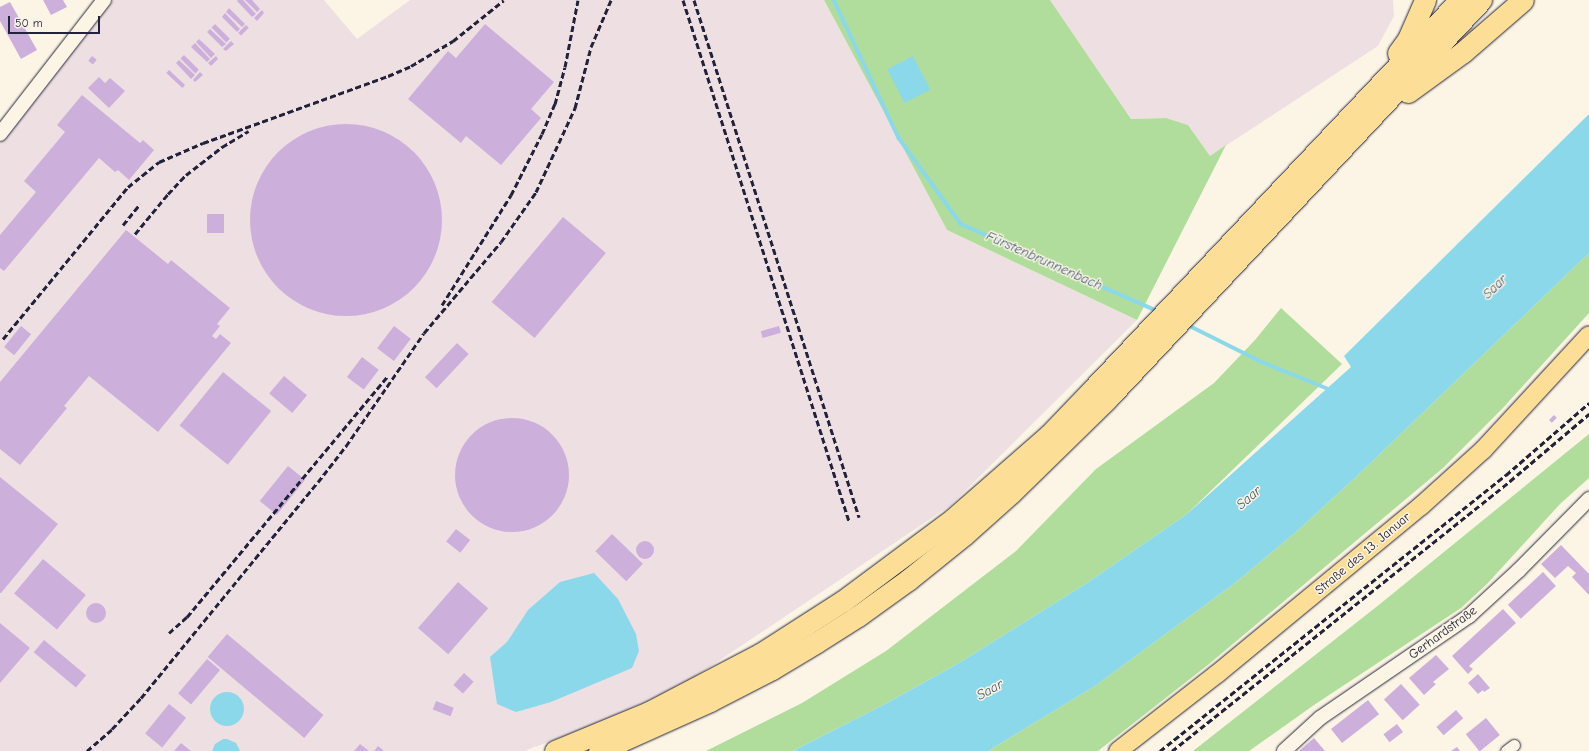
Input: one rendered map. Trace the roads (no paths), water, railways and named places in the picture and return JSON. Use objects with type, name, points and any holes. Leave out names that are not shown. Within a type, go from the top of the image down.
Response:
[{"type":"highway","points":[[1361,117],[1408,39],[1425,0]]},
{"type":"highway","points":[[1361,117],[1460,0]]},
{"type":"highway","points":[[599,751],[710,702],[772,669],[858,616],[908,580],[964,535],[1011,493],[1069,437],[1183,307],[1361,117],[1481,0]]},
{"type":"highway","points":[[1361,117],[1463,52],[1522,0]]},
{"type":"highway","points":[[555,751],[649,712],[760,654],[843,601],[954,519],[1049,435],[1162,331]]},
{"type":"main road","name":"Straße des 13. Januar","points":[[1118,751],[1217,674],[1421,506],[1483,450],[1589,336]]},
{"type":"street","points":[[0,134],[104,0]]},
{"type":"street","name":"Gerhardstraße","points":[[1284,751],[1320,718],[1469,616],[1519,570],[1589,499]]},
{"type":"water","points":[[913,56],[930,90],[904,103],[887,69]]},
{"type":"water","name":"Saar","points":[[1589,114],[1589,253],[1357,476],[1297,531],[1235,583],[1095,686],[988,751],[793,751],[887,703],[959,663],[1087,583],[1187,514],[1351,367],[1344,356]]},
{"type":"water","points":[[594,573],[618,599],[636,634],[639,651],[632,668],[551,702],[516,712],[497,704],[490,657],[507,642],[528,610],[560,582]]},
{"type":"water","points":[[224,692],[230,692],[234,693],[241,699],[244,709],[243,716],[237,723],[230,726],[224,726],[220,725],[213,719],[210,712],[210,706],[211,702],[217,695]]},
{"type":"water","points":[[223,739],[236,743],[240,751],[212,751],[215,744]]},
{"type":"waterway","name":"Fürstenbrunnenbach","points":[[834,0],[899,138],[961,224],[1157,311]]},
{"type":"waterway","name":"Fürstenbrunnenbach","points":[[1186,324],[1262,362],[1331,390]]},
{"type":"railway","points":[[3,339],[128,187],[159,162],[203,143],[388,76],[411,66],[453,41],[504,0]]},
{"type":"railway","points":[[442,305],[511,195],[542,134],[555,104],[565,67],[578,0]]},
{"type":"railway","points":[[87,751],[112,729],[141,698],[318,482],[346,446],[424,333],[501,242],[536,192],[575,108],[591,47],[611,0]]},
{"type":"railway","points":[[683,0],[849,521]]},
{"type":"railway","points":[[694,0],[859,517]]},
{"type":"railway","points":[[135,234],[186,175],[222,147],[249,131]]},
{"type":"railway","points":[[123,225],[140,204]]},
{"type":"railway","points":[[169,633],[187,617],[388,376]]},
{"type":"railway","points":[[1160,751],[1506,475],[1589,403]]},
{"type":"railway","points":[[1172,751],[1510,481],[1589,414]]}]
